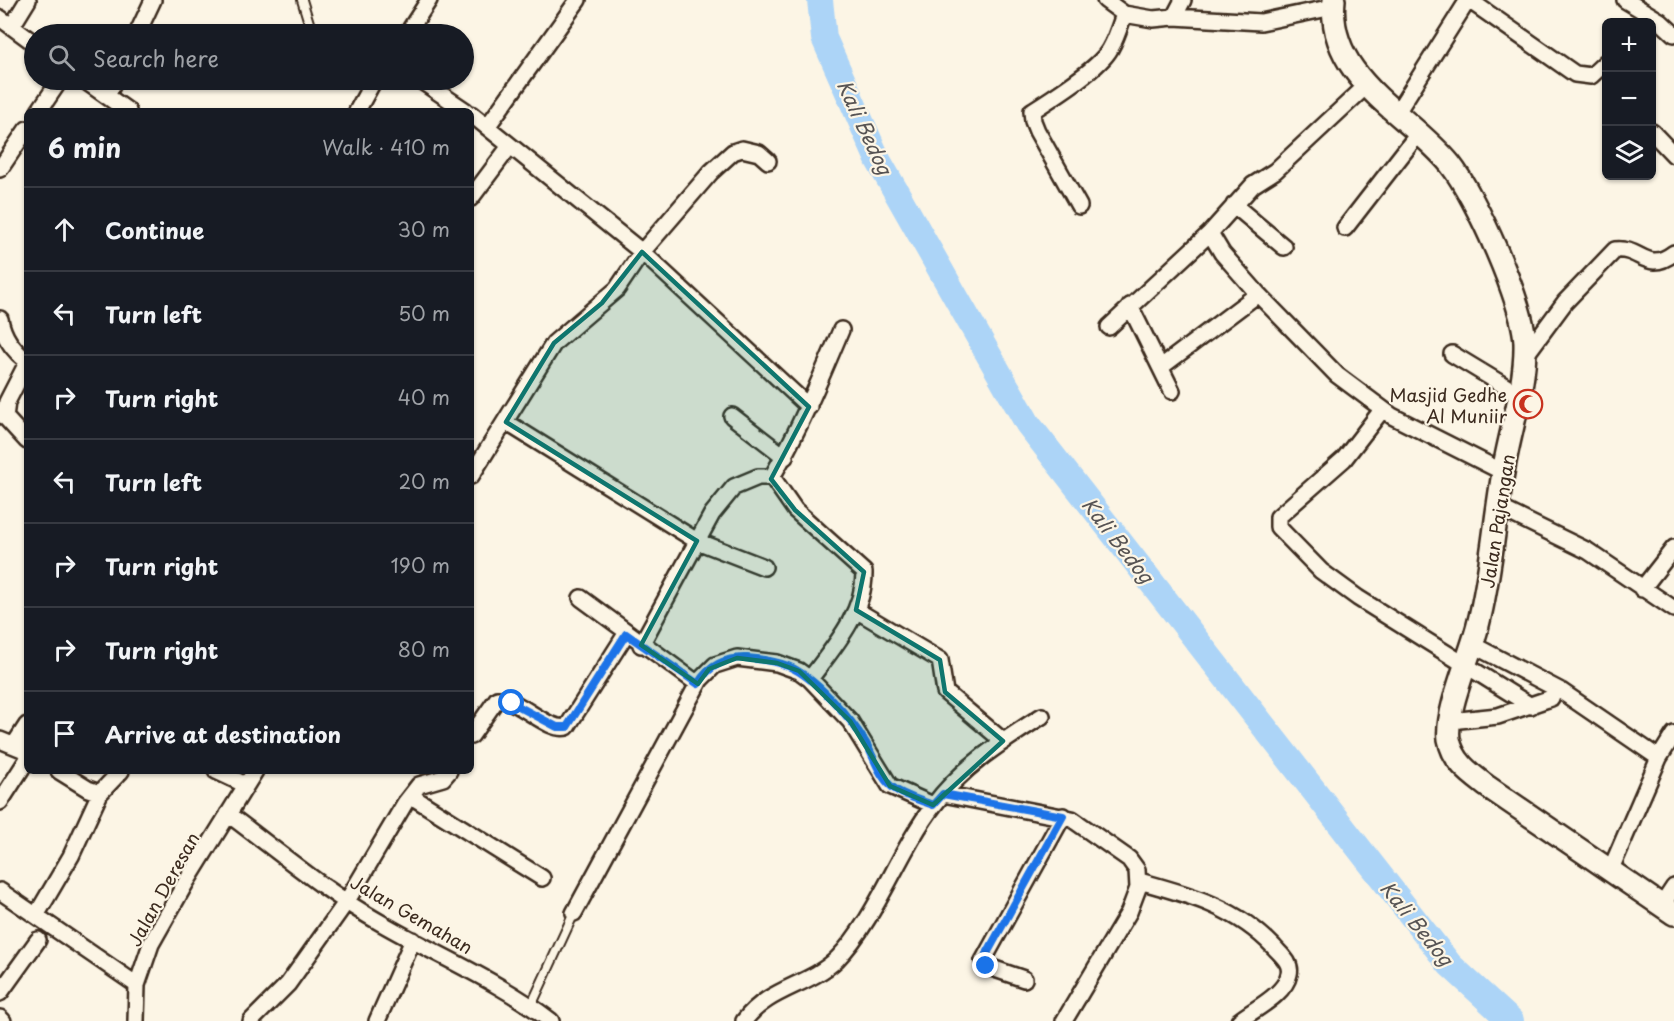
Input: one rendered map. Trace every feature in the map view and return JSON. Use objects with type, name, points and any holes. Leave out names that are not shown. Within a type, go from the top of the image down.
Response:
[{"type":"main road","name":"Jalan Pajangan","points":[[1334,3],[1345,53],[1366,86],[1449,162],[1471,195],[1516,303],[1524,332],[1525,356],[1503,472],[1485,595],[1450,721],[1452,749],[1468,771],[1668,910]]},
{"type":"street","points":[[24,36],[6,22],[28,0]]},
{"type":"street","points":[[142,24],[153,0]]},
{"type":"street","points":[[413,24],[429,0]]},
{"type":"street","points":[[487,127],[578,0]]},
{"type":"street","points":[[1105,0],[1124,14],[1153,19],[1174,17],[1261,22],[1334,3]]},
{"type":"street","points":[[1174,17],[1183,0]]},
{"type":"street","points":[[1396,114],[1468,0],[1575,74],[1591,76],[1602,66]]},
{"type":"street","points":[[1624,0],[1660,21],[1674,34]]},
{"type":"street","points":[[1079,206],[1037,131],[1032,111],[1068,88],[1102,59],[1109,51],[1124,14]]},
{"type":"street","points":[[1109,327],[1210,233],[1253,185],[1275,171],[1366,86]]},
{"type":"street","points":[[41,108],[53,90]]},
{"type":"street","points":[[98,90],[124,108]]},
{"type":"street","points":[[107,96],[110,90]]},
{"type":"street","points":[[359,108],[369,90]]},
{"type":"street","points":[[435,90],[462,108]]},
{"type":"street","points":[[474,116],[642,252],[809,407]]},
{"type":"street","points":[[0,169],[24,133]]},
{"type":"street","points":[[1345,228],[1418,134]]},
{"type":"street","points":[[1656,136],[1674,155]]},
{"type":"street","points":[[474,194],[510,146]]},
{"type":"street","points":[[474,471],[554,343],[616,289],[642,252],[711,171],[733,152],[752,149],[768,161]]},
{"type":"street","points":[[1234,205],[1284,247]]},
{"type":"street","points":[[1210,233],[1222,253],[1315,355],[1382,410],[1503,472]]},
{"type":"street","points":[[1525,356],[1565,302],[1615,250],[1628,251],[1654,263],[1663,261],[1674,254]]},
{"type":"street","points":[[1161,367],[1258,294]]},
{"type":"street","points":[[1130,306],[1172,391]]},
{"type":"street","points":[[0,319],[2,330],[24,359]]},
{"type":"street","points":[[772,477],[785,457],[809,407],[842,330]]},
{"type":"street","points":[[1452,354],[1518,394]]},
{"type":"street","points":[[24,368],[7,402],[5,417],[24,438]]},
{"type":"street","points":[[1382,410],[1344,459],[1278,517],[1278,527],[1321,571],[1439,651],[1470,655],[1561,691],[1659,758]]},
{"type":"street","points":[[732,416],[785,457]]},
{"type":"street","points":[[506,422],[697,542],[764,567]]},
{"type":"street","points":[[642,645],[711,514],[734,487],[758,477],[772,477]]},
{"type":"street","points":[[772,477],[795,510],[864,572],[863,587],[856,610],[810,679]]},
{"type":"street","points":[[1498,507],[1588,551],[1674,609]]},
{"type":"street","points":[[1642,589],[1674,548]]},
{"type":"street","points":[[580,598],[626,634],[698,684]]},
{"type":"street","points":[[856,610],[939,660],[945,692],[1003,741]]},
{"type":"street","points":[[474,732],[497,699],[512,703],[557,727],[567,727],[626,634]]},
{"type":"street","points":[[1470,655],[1531,706]]},
{"type":"street","points":[[574,913],[704,673],[715,665],[742,658],[777,663],[810,679],[850,721],[890,786],[938,800],[1063,816],[1089,829],[1129,859],[1137,870],[1139,881],[1129,912],[1064,1021]]},
{"type":"street","points":[[1450,721],[1484,719],[1551,698]]},
{"type":"street","points":[[744,1021],[766,998],[819,972],[837,958],[867,916],[938,800],[958,777],[1003,741],[1042,716]]},
{"type":"street","points":[[14,746],[24,730]]},
{"type":"street","points":[[1610,871],[1659,758],[1674,734]]},
{"type":"street","points":[[0,802],[24,765]]},
{"type":"street","points":[[64,774],[88,789],[100,793]]},
{"type":"street","points":[[37,914],[71,856],[100,793],[118,774]]},
{"type":"street","points":[[222,774],[246,785]]},
{"type":"street","name":"Jalan Deresan","points":[[136,1021],[137,985],[151,944],[253,774]]},
{"type":"street","points":[[251,1021],[288,984],[347,901],[419,785],[443,778],[446,774]]},
{"type":"street","points":[[411,796],[542,878]]},
{"type":"street","name":"Jalan Gemahan","points":[[228,814],[379,922],[531,1006],[551,1021]]},
{"type":"street","points":[[1024,979],[986,966],[983,961],[1063,816]]},
{"type":"street","points":[[1139,881],[1219,906],[1250,924],[1286,960],[1290,974],[1281,988],[1239,1021]]},
{"type":"street","points":[[1668,910],[1674,887]]},
{"type":"street","points":[[0,891],[37,914],[137,985]]},
{"type":"street","points":[[0,993],[38,940]]},
{"type":"street","points":[[377,1021],[413,940]]},
{"type":"lane","points":[[302,0],[309,24]]},
{"type":"lane","points":[[531,1006],[574,913]]},
{"type":"highlighted area","points":[[642,252],[809,407],[771,479],[795,510],[864,572],[856,610],[940,660],[945,692],[1003,741],[933,805],[890,786],[850,721],[799,671],[777,663],[737,658],[709,669],[698,684],[641,645],[697,541],[506,422],[554,343],[602,303]]},
{"type":"waterway","name":"Kali Bedog","points":[[820,0],[824,38],[878,160],[1028,424],[1450,965],[1511,1021]]},
{"type":"place","name":"Masjid Gedhe Al Muniir","points":[[1528,404]]},
{"type":"route","points":[[512,703],[557,727],[567,727],[626,634],[698,684],[704,673],[720,662],[742,658],[763,660],[788,666],[810,679],[850,721],[865,741],[885,780],[900,792],[933,805],[943,794],[1063,816],[985,957],[983,963],[986,966]]}]
